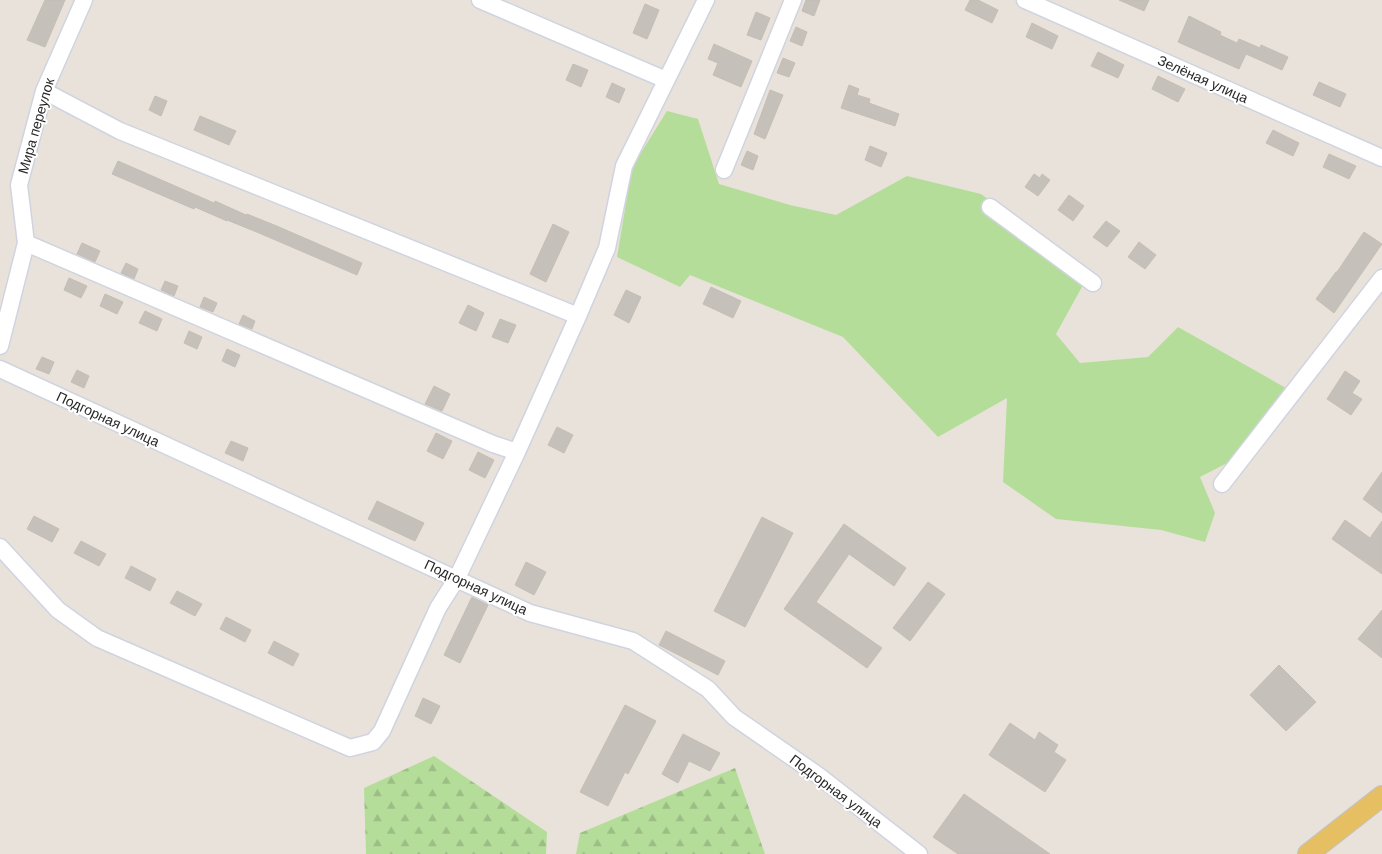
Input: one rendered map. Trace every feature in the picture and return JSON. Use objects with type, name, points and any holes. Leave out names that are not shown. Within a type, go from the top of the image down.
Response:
[{"type":"main road","points":[[1308,854],[1382,796]]},
{"type":"street","name":"Мира переулок","points":[[0,346],[26,243],[19,185],[44,91],[84,0]]},
{"type":"street","points":[[480,0],[666,80]]},
{"type":"street","points":[[0,547],[58,610],[97,638],[350,748],[373,742],[382,731],[438,608],[457,578],[517,452],[607,248],[624,166],[706,0]]},
{"type":"street","points":[[724,170],[793,0]]},
{"type":"street","name":"Зелёная улица","points":[[1025,0],[1382,158]]},
{"type":"street","points":[[44,91],[120,131],[578,316]]},
{"type":"street","points":[[990,207],[1093,283]]},
{"type":"street","points":[[26,243],[493,444],[517,452]]},
{"type":"street","points":[[1222,484],[1382,278]]},
{"type":"street","name":"Подгорная улица","points":[[0,369],[530,613],[632,642],[708,689],[734,717],[819,776],[919,854]]},
{"type":"green space","points":[[667,111],[698,119],[719,184],[790,205],[836,215],[907,176],[981,194],[1061,252],[1088,276],[1056,334],[1080,363],[1148,357],[1178,327],[1286,388],[1233,460],[1200,477],[1215,513],[1205,542],[1161,530],[1056,519],[1003,482],[1007,398],[938,437],[843,337],[690,275],[680,287],[617,257],[632,167]]},
{"type":"green space","points":[[434,756],[547,832],[546,854],[366,854],[364,788]]},
{"type":"green space","points":[[735,768],[765,854],[576,854],[580,833]]},
{"type":"building","points":[[45,0],[65,0],[45,47],[27,40]]},
{"type":"building","points":[[806,0],[820,0],[814,16],[802,11]]},
{"type":"building","points":[[970,0],[978,0],[998,10],[992,23],[965,10]]},
{"type":"building","points":[[1119,0],[1149,0],[1144,11]]},
{"type":"building","points":[[645,4],[659,10],[647,39],[633,33]]},
{"type":"building","points":[[756,12],[770,18],[761,40],[747,35]]},
{"type":"building","points":[[1189,16],[1221,32],[1220,35],[1237,43],[1239,39],[1260,48],[1261,45],[1288,57],[1282,70],[1246,54],[1239,69],[1178,42]]},
{"type":"building","points":[[1032,23],[1058,36],[1052,49],[1026,37]]},
{"type":"building","points":[[796,27],[807,32],[802,46],[790,41]]},
{"type":"building","points":[[714,44],[752,61],[741,87],[713,75],[718,63],[708,59]]},
{"type":"building","points":[[1098,52],[1124,65],[1118,78],[1091,66]]},
{"type":"building","points":[[783,58],[795,63],[789,77],[777,73]]},
{"type":"building","points":[[573,64],[588,70],[581,87],[566,80]]},
{"type":"building","points":[[1158,76],[1185,89],[1178,102],[1152,89]]},
{"type":"building","points":[[1319,82],[1346,94],[1340,107],[1313,95]]},
{"type":"building","points":[[612,83],[625,89],[619,103],[606,97]]},
{"type":"building","points":[[849,85],[859,89],[857,95],[870,99],[869,103],[899,114],[895,126],[841,108]]},
{"type":"building","points":[[770,90],[783,95],[765,139],[754,134]]},
{"type":"building","points":[[155,96],[167,101],[161,116],[149,110]]},
{"type":"building","points":[[200,116],[236,131],[229,145],[194,130]]},
{"type":"building","points":[[1273,130],[1299,143],[1293,156],[1266,143]]},
{"type":"building","points":[[870,146],[887,153],[881,167],[865,160]]},
{"type":"building","points":[[747,151],[758,156],[753,170],[741,165]]},
{"type":"building","points":[[1329,154],[1356,166],[1349,179],[1323,167]]},
{"type":"building","points":[[118,161],[214,203],[215,201],[362,263],[357,275],[112,174]]},
{"type":"building","points":[[1034,174],[1040,178],[1042,174],[1050,180],[1038,196],[1025,187]]},
{"type":"building","points":[[1069,195],[1084,206],[1073,221],[1058,210]]},
{"type":"building","points":[[1106,221],[1120,231],[1107,247],[1093,237]]},
{"type":"building","points":[[553,224],[569,232],[546,282],[530,274]]},
{"type":"building","points":[[1364,232],[1382,244],[1334,313],[1316,299]]},
{"type":"building","points":[[1139,242],[1156,255],[1145,269],[1128,257]]},
{"type":"building","points":[[82,243],[100,251],[95,262],[77,254]]},
{"type":"building","points":[[126,263],[138,269],[134,279],[121,273]]},
{"type":"building","points":[[69,278],[87,286],[81,298],[64,290]]},
{"type":"building","points":[[165,281],[178,286],[174,296],[161,290]]},
{"type":"building","points":[[711,287],[741,301],[733,318],[703,304]]},
{"type":"building","points":[[626,290],[641,297],[629,323],[614,315]]},
{"type":"building","points":[[105,294],[123,302],[117,314],[100,306]]},
{"type":"building","points":[[204,297],[217,303],[213,312],[200,307]]},
{"type":"building","points":[[468,305],[484,313],[476,331],[459,323]]},
{"type":"building","points":[[145,311],[162,319],[157,331],[139,323]]},
{"type":"building","points":[[243,315],[255,321],[252,329],[239,324]]},
{"type":"building","points":[[500,319],[516,325],[508,343],[492,337]]},
{"type":"building","points":[[189,331],[202,337],[197,349],[184,343]]},
{"type":"building","points":[[227,349],[240,355],[235,367],[222,361]]},
{"type":"building","points":[[42,357],[54,362],[49,374],[36,369]]},
{"type":"building","points":[[77,370],[89,376],[84,388],[71,382]]},
{"type":"building","points":[[1345,371],[1360,381],[1352,393],[1362,399],[1351,415],[1327,399]]},
{"type":"building","points":[[434,386],[450,394],[442,411],[425,404]]},
{"type":"building","points":[[557,427],[573,435],[564,453],[548,445]]},
{"type":"building","points":[[436,433],[452,441],[443,459],[427,451]]},
{"type":"building","points":[[231,441],[248,448],[243,461],[225,453]]},
{"type":"building","points":[[478,452],[494,460],[485,478],[469,470]]},
{"type":"building","points":[[1382,472],[1382,513],[1363,499]]},
{"type":"building","points":[[377,501],[424,523],[415,541],[368,519]]},
{"type":"building","points":[[34,516],[59,529],[52,542],[27,529]]},
{"type":"building","points":[[762,517],[793,533],[745,627],[714,611]]},
{"type":"building","points":[[1345,520],[1370,538],[1382,521],[1382,574],[1332,539]]},
{"type":"building","points":[[844,524],[906,568],[894,586],[849,554],[816,602],[882,648],[867,668],[784,609]]},
{"type":"building","points":[[81,541],[106,554],[99,566],[74,553]]},
{"type":"building","points":[[526,562],[546,572],[534,595],[515,585]]},
{"type":"building","points":[[131,566],[156,579],[150,591],[125,578]]},
{"type":"building","points":[[928,582],[945,594],[910,641],[893,628]]},
{"type":"building","points":[[177,591],[202,604],[195,616],[170,603]]},
{"type":"building","points":[[472,597],[488,605],[460,663],[444,655]]},
{"type":"building","points":[[1382,610],[1382,658],[1358,639]]},
{"type":"building","points":[[226,617],[251,630],[245,642],[220,629]]},
{"type":"building","points":[[666,631],[725,661],[718,675],[659,645]]},
{"type":"building","points":[[274,641],[299,654],[293,666],[268,653]]},
{"type":"building","points":[[1279,665],[1316,702],[1286,731],[1250,695]]},
{"type":"building","points":[[423,698],[440,706],[431,724],[415,716]]},
{"type":"building","points":[[625,705],[656,721],[628,774],[625,772],[608,806],[580,792]]},
{"type":"building","points":[[1010,723],[1035,740],[1039,732],[1058,745],[1054,752],[1066,760],[1045,792],[989,755]]},
{"type":"building","points":[[683,734],[720,753],[710,771],[689,761],[678,783],[662,774]]},
{"type":"building","points":[[964,794],[1050,854],[958,854],[933,837]]}]
